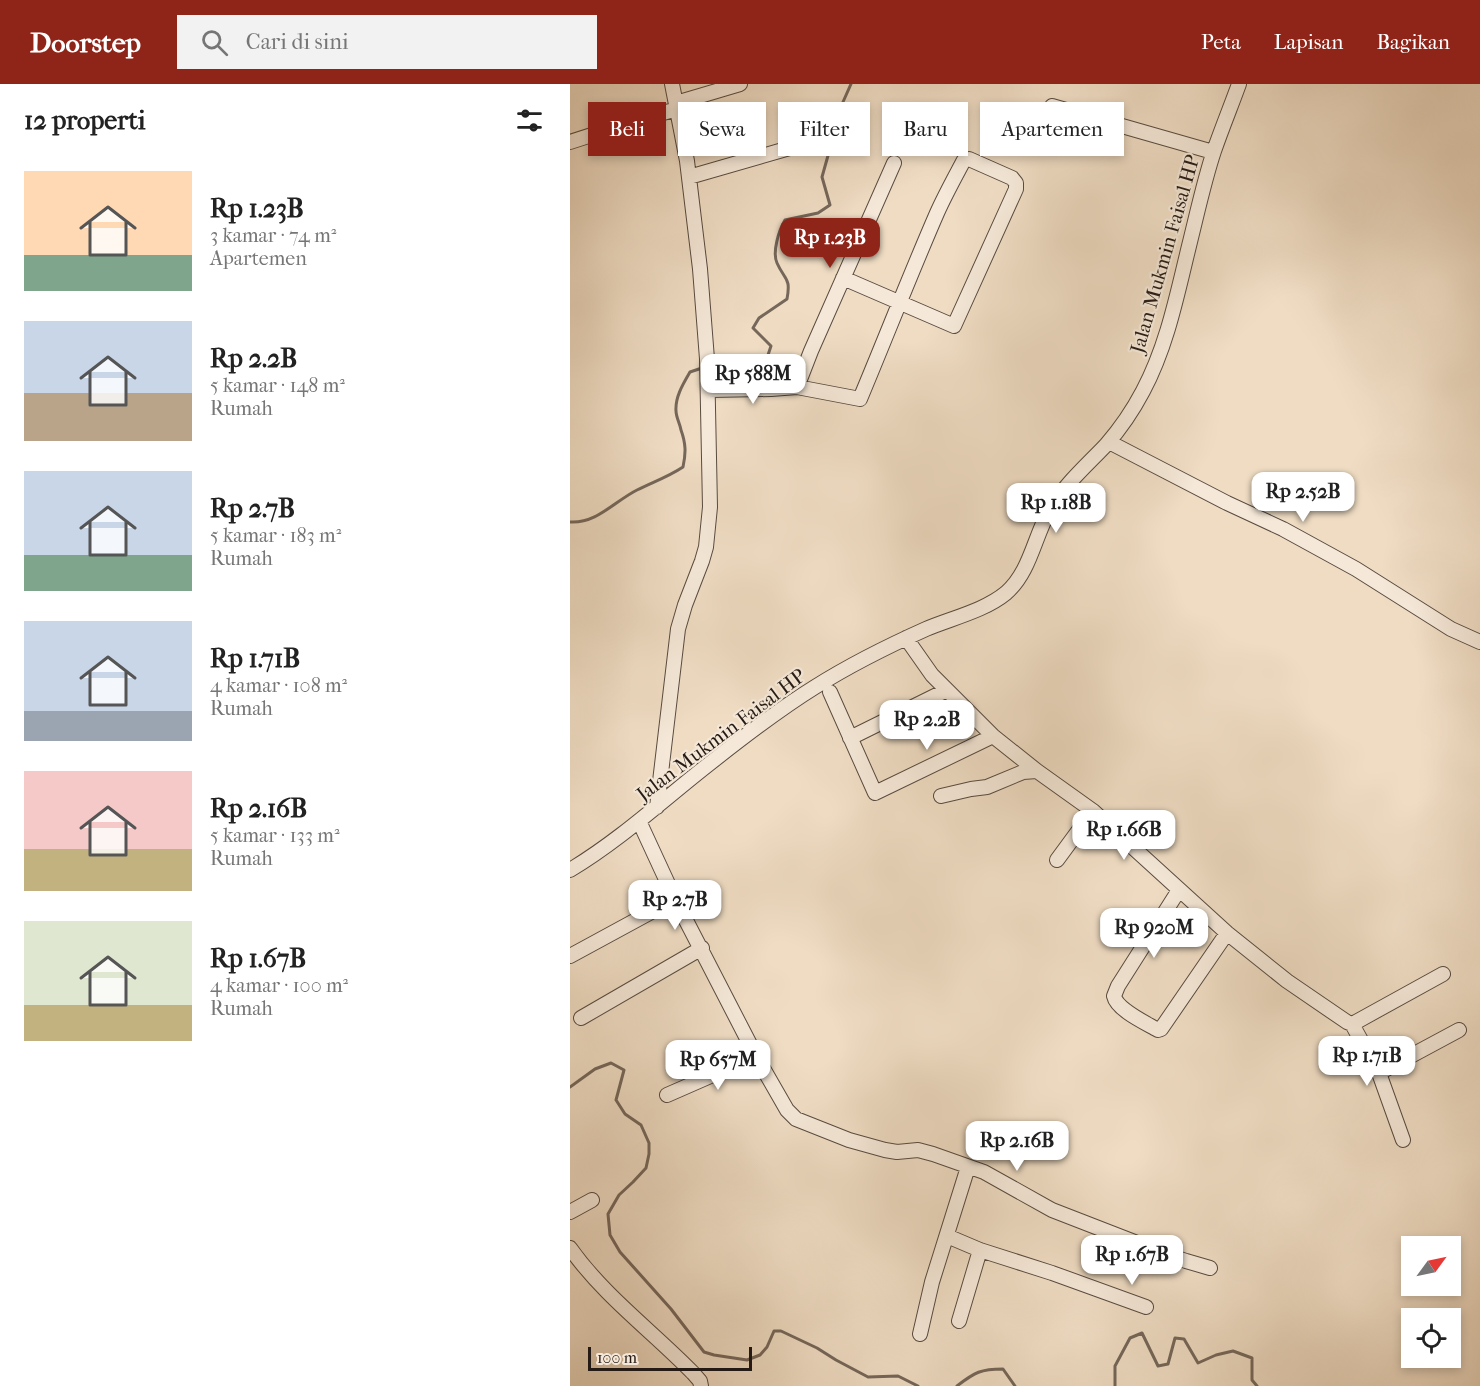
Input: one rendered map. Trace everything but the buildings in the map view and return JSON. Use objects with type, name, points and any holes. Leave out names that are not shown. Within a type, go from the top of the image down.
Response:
[{"type":"street","points":[[657,807],[678,629],[706,547],[710,507],[707,359],[700,269],[689,177],[672,84]]},
{"type":"street","points":[[570,142],[740,84]]},
{"type":"street","name":"Jalan Mukmin Faisal HP","points":[[570,870],[639,821],[709,764],[816,686],[872,654],[990,603],[1006,592],[1020,576],[1050,510],[1072,480],[1108,442],[1127,417],[1156,363],[1170,323],[1214,152],[1239,84]]},
{"type":"street","points":[[1124,126],[1214,152]]},
{"type":"street","points":[[689,177],[778,151]]},
{"type":"street","points":[[708,384],[771,389],[797,387],[860,399],[900,303],[938,211],[964,160],[969,159],[1012,178],[1016,183],[1016,189],[954,326],[900,303],[843,278]]},
{"type":"street","points":[[797,387],[894,164]]},
{"type":"street","points":[[1108,442],[1356,569],[1452,628],[1480,642]]},
{"type":"street","points":[[906,638],[932,675],[993,736],[1093,811],[1227,933],[1287,981],[1352,1024],[1379,1073],[1402,1140]]},
{"type":"street","points":[[850,738],[947,690]]},
{"type":"street","points":[[830,692],[875,793],[993,736]]},
{"type":"street","points":[[940,796],[987,788],[1023,772],[1037,771]]},
{"type":"street","points":[[1057,860],[1093,811]]},
{"type":"street","points":[[639,821],[675,899],[756,1056],[787,1110],[796,1119],[849,1140],[897,1152],[918,1150],[984,1172],[1063,1214],[1177,1258],[1210,1268]]},
{"type":"street","points":[[1179,890],[1118,986],[1114,996],[1115,1002],[1133,1016],[1158,1030],[1161,1029],[1227,933]]},
{"type":"street","points":[[570,956],[675,899]]},
{"type":"street","points":[[581,1018],[702,948]]},
{"type":"street","points":[[1352,1024],[1443,974]]},
{"type":"street","points":[[1379,1073],[1459,1030]]},
{"type":"street","points":[[667,1095],[756,1056]]},
{"type":"street","points":[[920,1334],[932,1282],[968,1167]]},
{"type":"street","points":[[570,1212],[592,1200]]},
{"type":"street","points":[[947,1236],[980,1250],[1146,1307]]},
{"type":"street","points":[[570,1248],[625,1310],[693,1373],[701,1386]]},
{"type":"street","points":[[959,1321],[980,1250]]},
{"type":"waterway","points":[[711,367],[730,367],[741,373],[768,355],[771,346],[753,328],[759,318],[787,299],[788,283],[776,258],[779,235],[785,220],[818,213],[830,205],[822,177],[843,102],[851,84]]},
{"type":"waterway","points":[[570,522],[579,522],[597,516],[637,490],[683,467],[685,444],[676,406],[680,391],[690,372],[702,368]]},
{"type":"waterway","points":[[570,1087],[595,1069],[611,1063],[624,1070],[616,1100],[625,1114],[641,1125],[649,1143],[649,1154],[646,1168],[619,1195],[608,1214],[610,1235],[620,1252],[671,1309],[704,1352],[747,1360],[760,1355],[767,1347],[774,1331],[781,1331],[868,1377],[898,1376],[918,1386]]},
{"type":"waterway","points":[[1115,1386],[1115,1366],[1130,1338],[1142,1333],[1158,1366],[1168,1364],[1175,1338],[1184,1339],[1198,1363],[1233,1351],[1252,1358],[1252,1380],[1257,1386]]},
{"type":"waterway","points":[[957,1386],[978,1372],[1003,1369],[1015,1386]]}]
